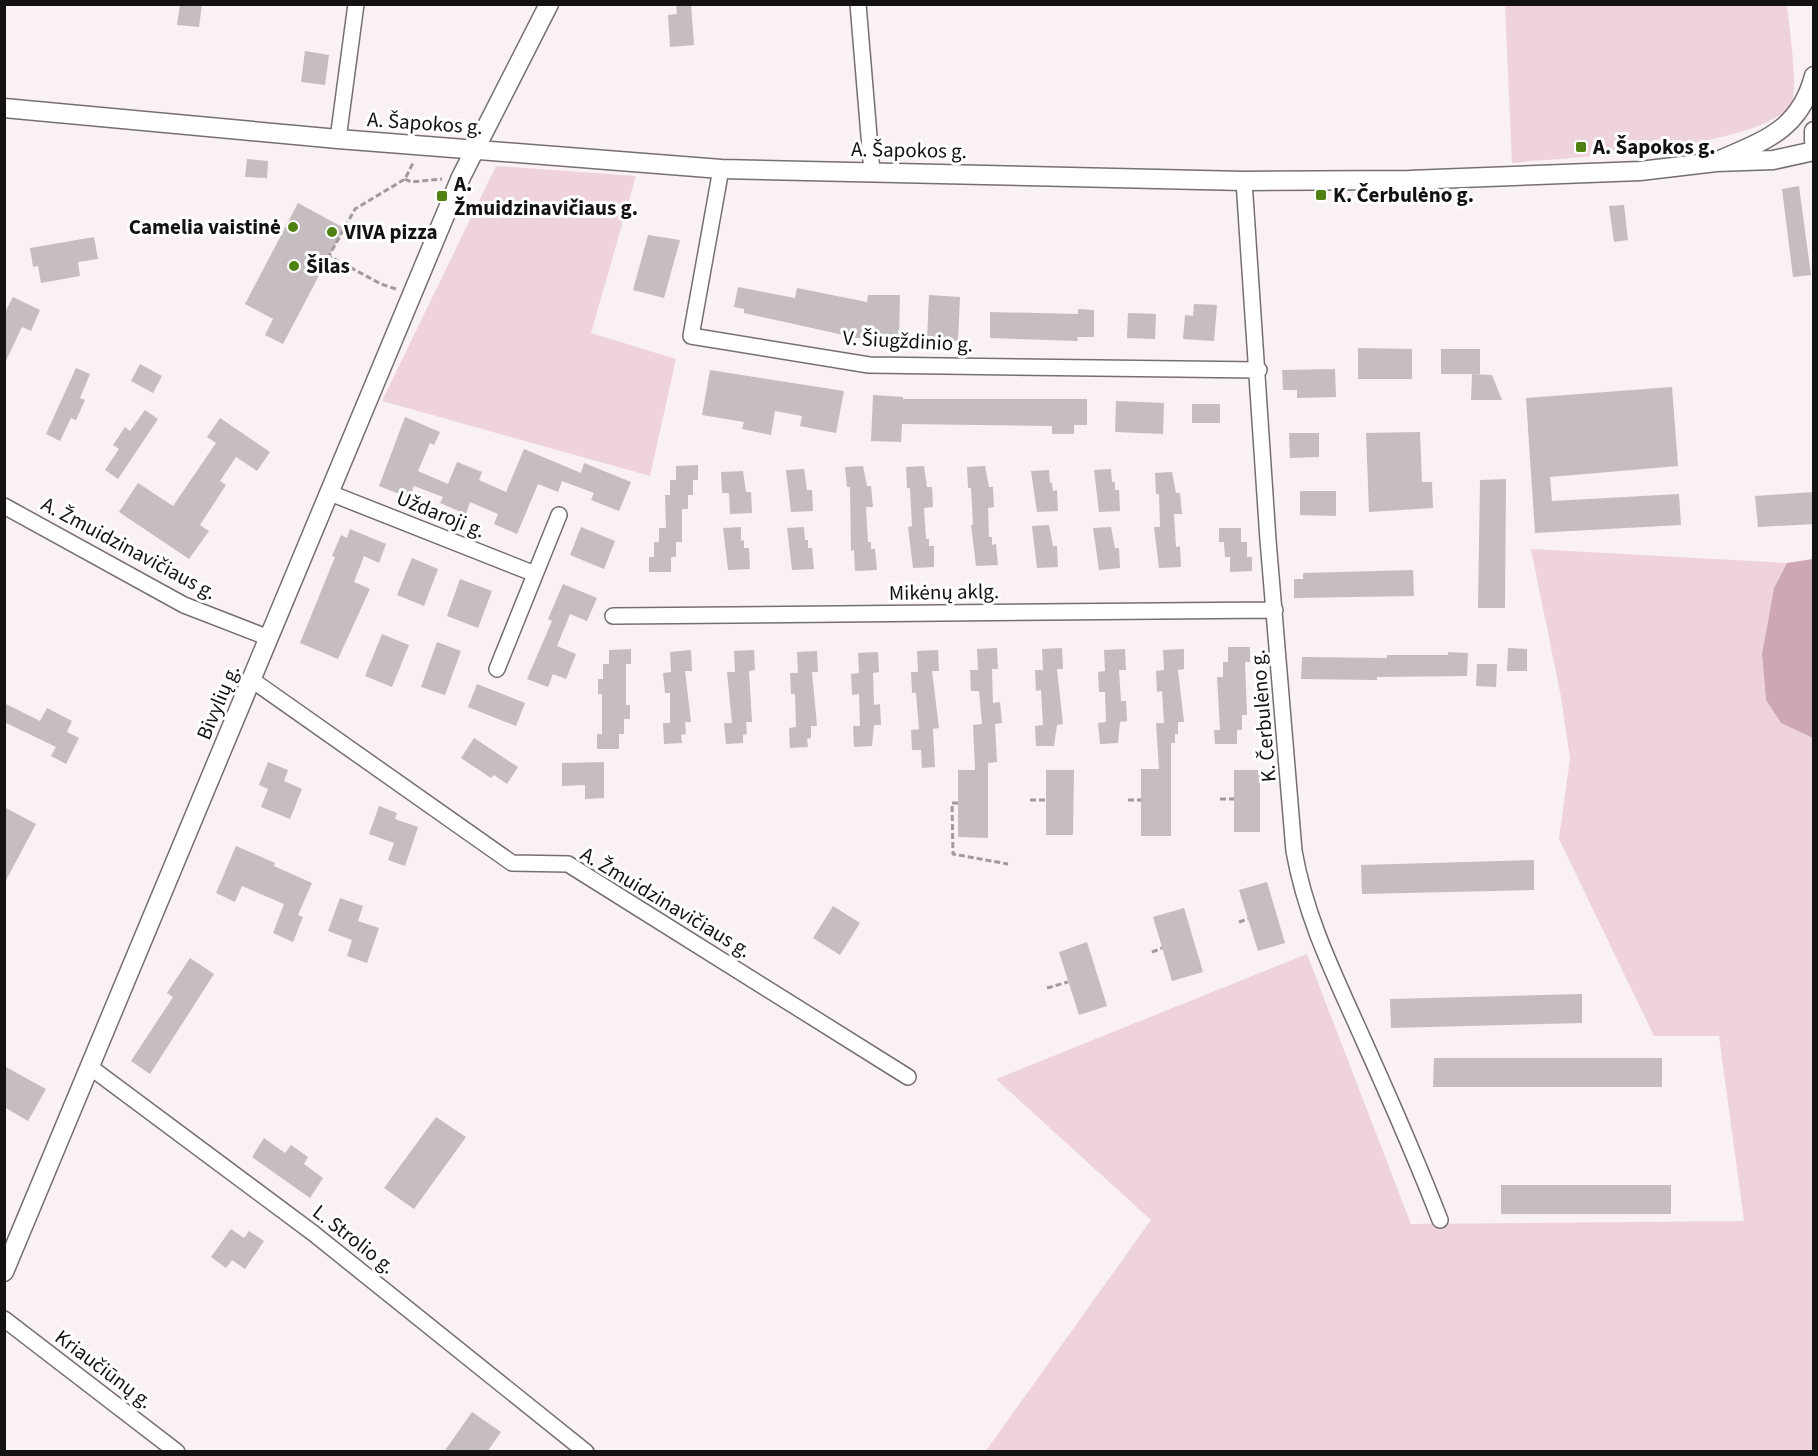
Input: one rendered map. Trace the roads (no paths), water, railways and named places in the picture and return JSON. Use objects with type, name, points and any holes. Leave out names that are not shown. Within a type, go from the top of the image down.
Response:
[{"type":"street","points":[[338,139],[356,4]]},
{"type":"street","name":"Bivylių g.","points":[[4,1272],[461,177],[549,4]]},
{"type":"street","points":[[858,4],[872,172]]},
{"type":"street","points":[[1716,162],[1768,139],[1785,128],[1798,112],[1809,92],[1814,76]]},
{"type":"street","name":"A. Šapokos g.","points":[[4,108],[338,139],[721,169],[1244,181],[1565,176],[1716,162],[1773,160],[1814,151]]},
{"type":"street","points":[[1814,131],[1814,141]]},
{"type":"street","name":"V. Šiugždinio g.","points":[[721,169],[691,336],[869,364],[1258,370]]},
{"type":"street","name":"K. Čerbulėno g.","points":[[1244,181],[1294,851],[1302,893],[1322,948],[1409,1139],[1440,1220]]},
{"type":"street","name":"Uždaroji g.","points":[[330,493],[536,574]]},
{"type":"street","name":"A. Žmuidzinavičiaus g.","points":[[4,506],[184,605],[269,638]]},
{"type":"street","points":[[497,669],[559,515]]},
{"type":"street","name":"Mikėnų aklg.","points":[[614,616],[1275,610]]},
{"type":"street","name":"A. Žmuidzinavičiaus g.","points":[[252,680],[512,863],[568,864],[908,1077]]},
{"type":"street","name":"L. Strolio g.","points":[[90,1067],[313,1233],[586,1452]]},
{"type":"street","name":"Kriaučiūnų g.","points":[[4,1319],[177,1452]]},
{"type":"place","name":"A. Šapokos g.","points":[[1581,147]]},
{"type":"place","name":"K. Čerbulėno g.","points":[[1321,195]]},
{"type":"place","name":"A. Žmuidzinavičiaus g.","points":[[442,196]]},
{"type":"place","name":"Camelia vaistinė","points":[[293,227]]},
{"type":"place","name":"VIVA pizza","points":[[332,232]]},
{"type":"place","name":"Šilas","points":[[294,266]]}]
